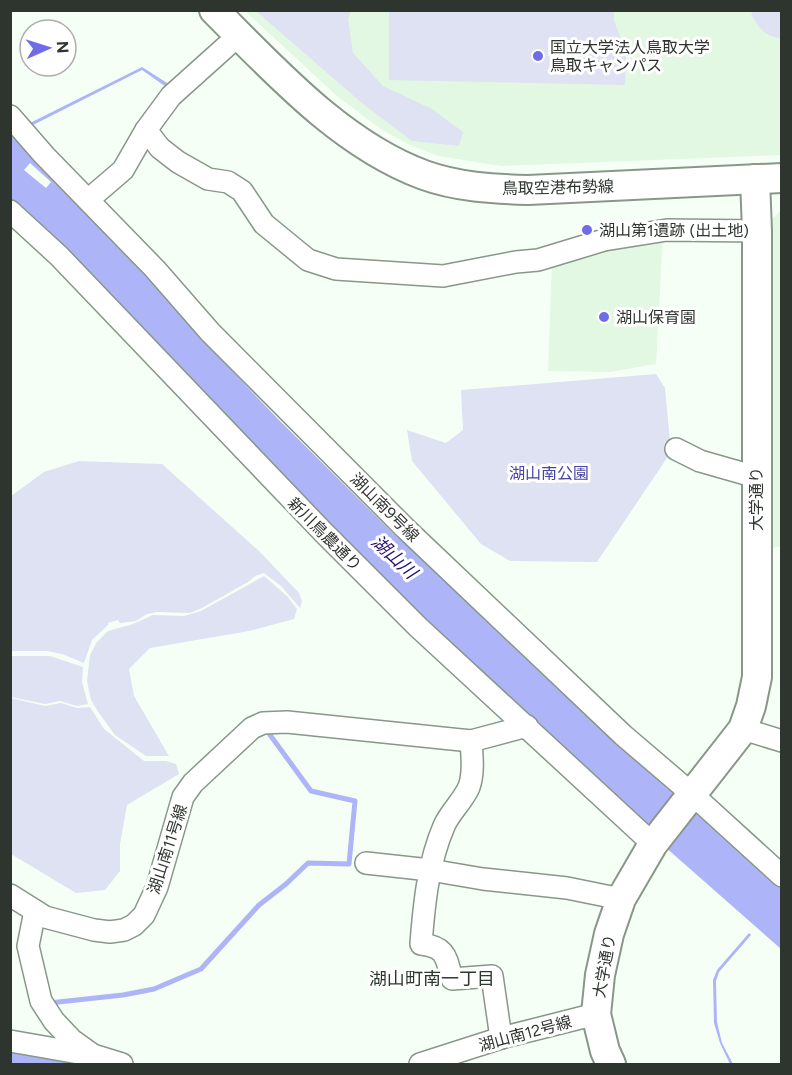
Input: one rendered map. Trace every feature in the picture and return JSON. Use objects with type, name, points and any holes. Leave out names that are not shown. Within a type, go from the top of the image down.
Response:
[{"type":"street","name":"鳥取空港布勢線","points":[[214,10],[303,95],[358,142],[388,160],[425,175],[460,184],[494,189],[528,190],[768,179]]},
{"type":"street","points":[[88,200],[123,170],[146,130],[171,96],[239,35]]},
{"type":"street","name":"湖山南9号線","points":[[10,116],[44,155],[155,269],[210,332],[397,520],[623,735],[782,876]]},
{"type":"street","points":[[146,130],[160,148],[178,162],[208,179],[228,182],[242,191],[264,224],[308,260],[336,268],[443,276],[538,260],[604,240],[667,230],[757,231]]},
{"type":"street","name":"大学通り","points":[[610,1065],[597,1014],[602,965],[609,934],[621,899],[654,842],[743,729],[757,677],[757,231],[768,179]]},
{"type":"street","name":"新川鳥農通り","points":[[10,211],[59,256],[332,541],[418,627],[654,842]]},
{"type":"street","points":[[676,449],[700,461],[756,477]]},
{"type":"street","name":"湖山南11号線","points":[[10,895],[35,911],[61,921],[110,932],[124,930],[134,925],[144,915],[157,887],[183,797],[193,783],[242,735],[263,723],[287,722],[471,741],[527,726]]},
{"type":"street","points":[[743,729],[782,741]]},
{"type":"street","points":[[471,741],[473,766],[469,787],[444,825],[430,870],[421,944],[433,945],[441,949],[445,954],[452,979],[492,976],[501,1038]]},
{"type":"street","points":[[366,863],[567,888],[621,899]]},
{"type":"street","points":[[35,911],[28,946],[40,1001],[54,1021],[91,1061]]},
{"type":"street","name":"湖山南12号線","points":[[420,1065],[501,1038],[597,1014]]},
{"type":"street","points":[[10,1041],[91,1061],[122,1065]]},
{"type":"shaded area","name":"国立大学法人鳥取大学 鳥取キャンパス","points":[[245,11],[781,11],[781,155],[501,166],[438,156],[410,145],[382,130],[337,96]]},
{"type":"shaded area","points":[[781,210],[782,546],[768,549],[770,221]]},
{"type":"shaded area","name":"湖山保育園","points":[[663,234],[656,364],[610,372],[548,371],[552,260]]},
{"type":"green space","points":[[755,10],[781,11],[781,38],[766,34],[759,27],[751,14]]},
{"type":"green space","points":[[256,11],[351,11],[348,19],[353,53],[383,86],[432,109],[463,132],[459,146],[412,141],[363,104]]},
{"type":"green space","points":[[389,11],[614,11],[614,20],[626,54],[625,85],[389,80]]},
{"type":"green space","name":"湖山南公園","points":[[656,374],[665,388],[671,452],[597,562],[510,561],[481,544],[412,461],[407,430],[446,443],[463,430],[461,390]]},
{"type":"green space","points":[[79,461],[162,464],[260,552],[299,593],[302,601],[300,608],[281,586],[264,573],[190,613],[156,612],[147,614],[136,621],[120,623],[118,620],[108,623],[92,640],[84,663],[47,651],[11,651],[11,496],[44,472]]},
{"type":"green space","points":[[264,576],[287,596],[297,609],[294,619],[249,631],[150,648],[129,669],[134,696],[169,756],[146,756],[115,735],[91,700],[87,681],[90,655],[97,642],[108,631],[153,615],[184,616],[201,611]]},
{"type":"green space","points":[[10,656],[50,656],[83,667],[82,682],[88,704],[77,706],[60,701],[45,704],[11,697]]},
{"type":"green space","points":[[11,698],[45,706],[61,703],[77,708],[90,707],[104,729],[144,761],[166,761],[176,764],[179,774],[127,805],[120,844],[120,871],[105,890],[76,893],[11,854]]},
{"type":"water","points":[[142,67],[172,86],[169,89],[142,70],[33,125],[30,123]]},
{"type":"water","name":"湖山川","points":[[10,133],[198,325],[193,330],[277,418],[398,538],[403,534],[781,887],[781,949],[639,824],[446,645],[11,202]],"holes":[[[30,163],[51,182],[46,188],[24,170]]]},
{"type":"water","points":[[749,933],[751,935],[719,972],[716,981],[717,1022],[722,1043],[733,1064],[730,1064],[714,1023],[713,980],[717,970]]},
{"type":"water","points":[[11,1047],[94,1064],[11,1064]]},
{"type":"waterway","points":[[49,1003],[123,995],[154,989],[201,969],[259,905],[308,863],[349,864],[355,801],[311,791],[265,728]]},
{"type":"place","name":"国立大学法人鳥取大学 鳥取キャンパス","points":[[538,56]]},
{"type":"place","name":"湖山第1遺跡 (出土地)","points":[[587,230]]},
{"type":"place","name":"湖山保育園","points":[[604,317]]},
{"type":"district","name":"湖山町南一丁目","points":[[432,979]]}]
